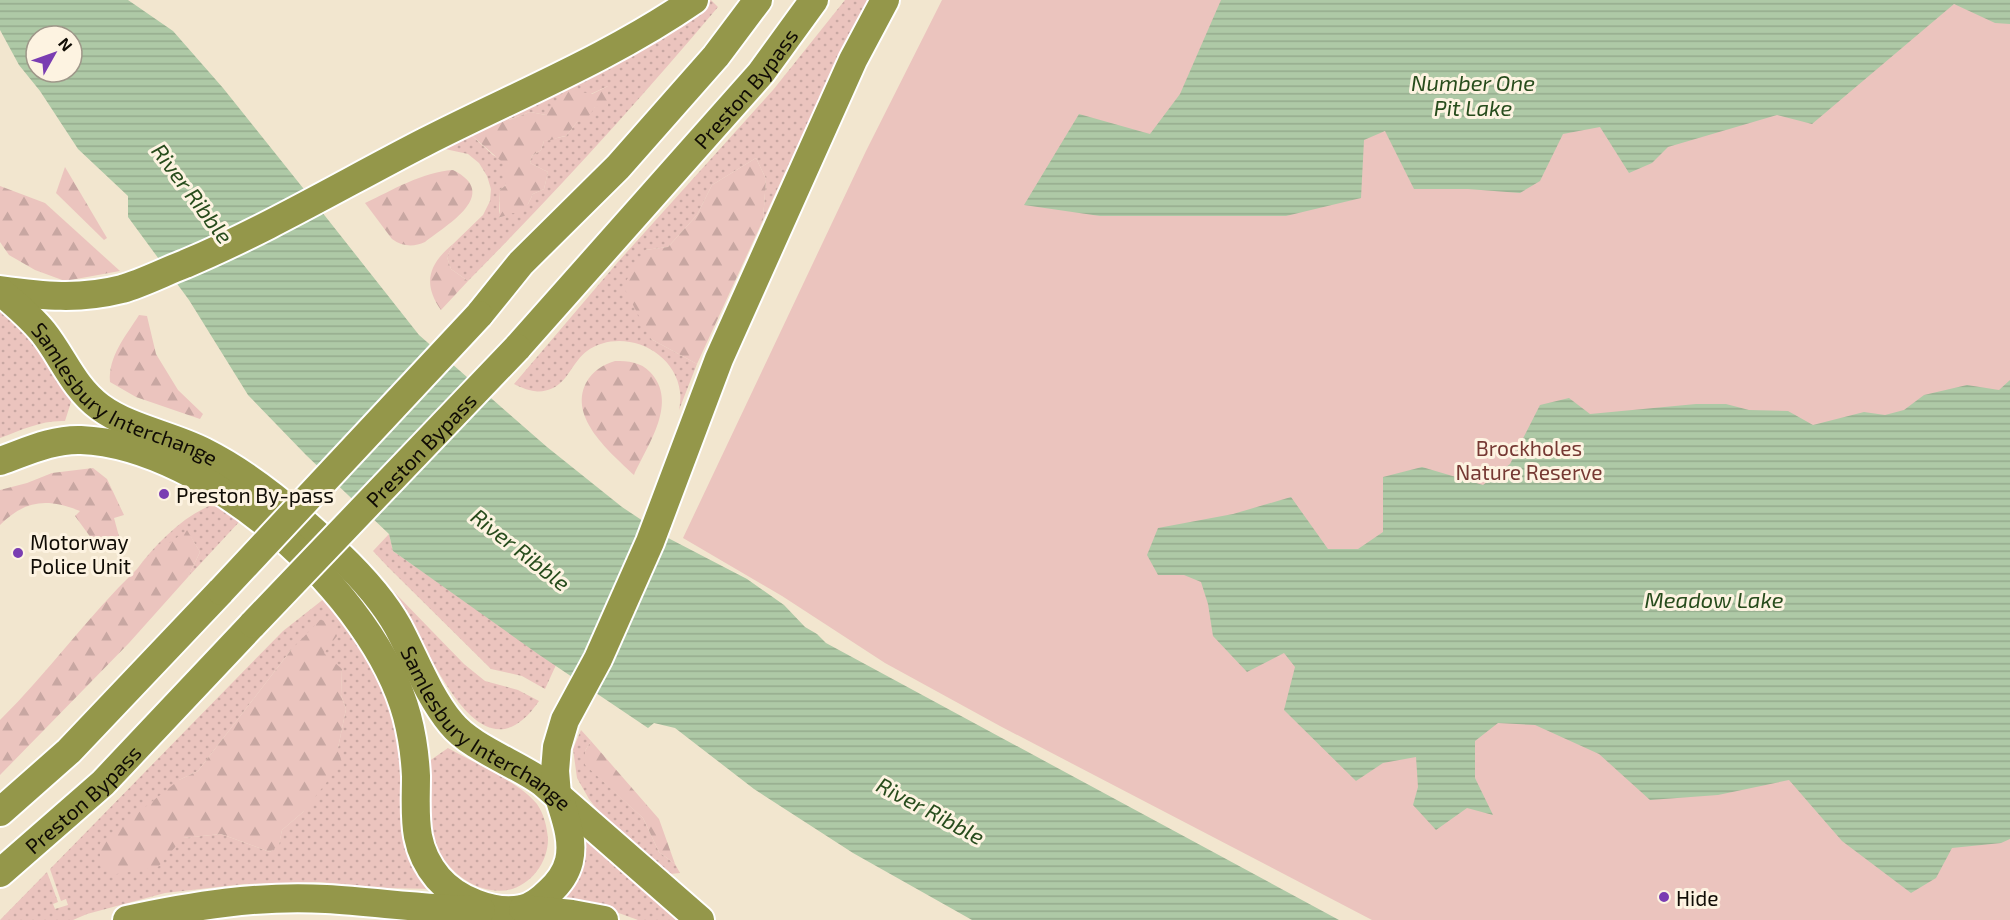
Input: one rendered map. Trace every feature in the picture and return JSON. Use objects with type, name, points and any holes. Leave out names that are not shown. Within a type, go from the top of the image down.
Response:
[{"type":"highway","points":[[0,290],[50,297],[101,293],[140,282],[269,226],[424,142],[628,42],[662,23],[694,0]]},
{"type":"highway","name":"Preston Bypass","points":[[0,812],[69,751],[479,315],[521,263],[618,167],[716,56],[758,0]]},
{"type":"highway","name":"Preston Bypass","points":[[0,873],[104,783],[517,348],[761,73],[814,0]]},
{"type":"highway","points":[[700,920],[558,796],[555,771],[557,747],[565,720],[598,659],[650,542],[719,359],[853,60],[885,0]]},
{"type":"highway","name":"Samlesbury Interchange","points":[[0,290],[30,316],[44,333],[74,382],[98,406],[124,421],[207,453],[261,489],[304,522],[339,555],[379,599],[396,624],[431,692],[451,723],[471,741],[526,771],[558,796],[570,836],[569,862],[554,887],[536,903],[515,909],[478,903],[451,891],[429,867],[416,833],[416,772],[412,742],[407,715],[395,682],[359,619],[322,575],[281,534],[201,480],[169,463],[127,447],[98,442],[60,441],[0,461]]},
{"type":"highway","points":[[127,920],[178,909],[223,903],[267,899],[325,899],[448,910],[550,911],[604,920]]},
{"type":"highway","points":[[325,899],[423,920]]},
{"type":"green space","points":[[711,0],[718,7],[596,147],[533,214],[468,281],[451,269],[447,257],[453,244],[483,215],[490,201],[491,189],[487,176],[479,163],[468,154],[445,149],[429,153],[469,133],[493,155],[510,164],[506,185],[500,190],[499,218],[528,204],[533,194],[544,189],[548,172],[530,163],[532,156],[541,150],[544,141],[566,136],[577,122],[595,107],[608,86],[546,115],[530,112],[508,120],[509,116],[671,29]]},
{"type":"green space","points":[[845,0],[868,0],[831,73],[763,220],[766,179],[756,158],[712,185],[697,215],[668,247],[645,250],[651,339],[697,364],[679,410],[680,392],[676,377],[668,364],[644,346],[630,342],[615,341],[601,344],[587,351],[558,385],[548,390],[533,391],[514,384],[617,263],[773,90]]},
{"type":"green space","name":"Brockholes Nature Reserve","points":[[942,0],[2010,0],[2010,920],[1372,920],[1000,726],[885,663],[782,596],[683,538],[866,151]]},
{"type":"green space","points":[[608,86],[608,106],[595,107],[587,119],[577,122],[566,136],[544,141],[541,150],[532,156],[530,163],[548,172],[544,189],[533,194],[520,214],[513,213],[498,218],[500,190],[506,185],[502,174],[509,164],[501,161],[469,133],[509,116],[509,120],[530,112],[546,115],[552,104],[569,90],[592,94]]},
{"type":"green space","points":[[756,158],[766,179],[763,220],[697,364],[651,339],[623,286],[645,250],[668,247],[697,215],[712,185]]},
{"type":"green space","points":[[65,167],[107,238],[104,240],[56,193]]},
{"type":"green space","points":[[453,170],[467,179],[472,189],[471,199],[457,218],[421,244],[404,245],[396,242],[365,203],[419,178]]},
{"type":"green space","points":[[0,186],[45,203],[120,271],[65,281],[35,270],[9,255],[0,242]]},
{"type":"green space","points":[[453,244],[447,257],[451,269],[468,281],[441,310],[431,291],[431,274],[438,259]]},
{"type":"green space","points":[[0,310],[12,318],[32,339],[72,399],[65,421],[40,424],[0,438]]},
{"type":"green space","points":[[139,315],[147,316],[156,354],[178,390],[203,414],[200,419],[136,397],[110,382],[115,355]]},
{"type":"green space","points":[[615,361],[643,366],[658,384],[662,396],[658,423],[634,475],[595,434],[587,422],[583,409],[582,396],[589,378],[606,364]]},
{"type":"green space","points":[[93,468],[107,479],[124,515],[114,518],[120,540],[94,542],[75,516],[80,511],[57,504],[28,506],[18,510],[0,525],[0,490],[52,473]]},
{"type":"green space","points":[[209,506],[220,507],[240,521],[188,577],[200,552],[187,531],[137,569],[169,533],[198,511]]},
{"type":"green space","points":[[187,530],[200,552],[188,577],[129,643],[0,775],[0,720],[118,588],[148,559]]},
{"type":"green space","points":[[389,534],[393,551],[556,665],[545,689],[522,676],[491,669],[388,567],[373,551]]},
{"type":"green space","points":[[362,559],[464,664],[485,681],[518,690],[539,701],[518,723],[498,729],[480,722],[462,706],[446,684],[407,617]]},
{"type":"green space","points":[[325,598],[350,628],[382,681],[402,747],[435,889],[387,888],[319,882],[244,884],[165,893],[87,914],[73,920],[0,920],[47,872],[58,902],[53,904],[55,909],[68,905],[66,899],[61,901],[50,869],[283,631]],"holes":[[[291,650],[342,669],[341,695],[346,709],[338,748],[303,812],[282,830],[279,844],[270,852],[221,834],[183,838],[179,780],[198,771]]]},
{"type":"green space","points":[[320,620],[331,622],[337,636],[324,653],[342,669],[341,695],[346,709],[338,748],[342,763],[303,812],[282,830],[279,845],[270,852],[221,834],[183,838],[158,867],[111,875],[100,866],[100,843],[179,780],[198,771],[291,650]]},
{"type":"green space","points":[[581,730],[591,741],[585,751],[586,765],[643,818],[659,852],[675,864],[680,873],[670,874],[607,822],[589,799],[577,778],[573,749]]},
{"type":"green space","points":[[591,741],[659,819],[675,864],[659,852],[643,818],[585,765],[585,751]]},
{"type":"green space","points":[[448,748],[520,788],[537,804],[547,830],[547,850],[538,869],[523,884],[502,891],[482,888],[458,875],[440,854],[430,826],[425,764]]},
{"type":"green space","points":[[583,833],[686,920],[638,920],[616,912],[559,900]]},
{"type":"water","name":"River Ribble","points":[[0,0],[128,0],[173,31],[223,88],[419,335],[547,447],[622,507],[670,539],[747,579],[784,605],[805,627],[826,643],[1339,920],[972,920],[853,853],[754,789],[675,728],[654,723],[648,728],[538,654],[393,551],[389,534],[306,455],[248,395],[189,300],[128,217],[128,196],[78,149],[34,84],[84,84],[84,24],[24,24],[24,71],[0,30]]},
{"type":"water","name":"Number One Pit Lake","points":[[1221,0],[2010,0],[2010,24],[1995,23],[1954,4],[1812,124],[1777,115],[1668,147],[1652,163],[1629,173],[1600,127],[1563,134],[1540,181],[1520,193],[1468,189],[1414,189],[1385,131],[1364,140],[1361,198],[1286,216],[1100,216],[1024,205],[1079,114],[1150,134],[1180,94]]},
{"type":"water","name":"Meadow Lake","points":[[2010,380],[2010,839],[2001,843],[1952,848],[1936,878],[1911,893],[1842,841],[1789,780],[1718,795],[1650,800],[1599,754],[1535,725],[1498,723],[1475,741],[1475,778],[1493,815],[1467,808],[1436,830],[1413,805],[1418,787],[1416,757],[1383,763],[1356,781],[1284,710],[1295,667],[1284,653],[1247,672],[1213,636],[1208,604],[1201,582],[1184,575],[1158,575],[1147,555],[1158,528],[1233,514],[1291,497],[1328,549],[1358,549],[1383,532],[1383,477],[1422,467],[1483,485],[1510,464],[1540,405],[1569,398],[1590,414],[1696,404],[1726,404],[1749,410],[1788,411],[1813,425],[1864,412],[1885,415],[1904,410],[1924,395],[1967,385],[1999,390]]},
{"type":"place","name":"Preston By-pass","points":[[164,494]]},
{"type":"place","name":"Motorway Police Unit","points":[[18,553]]},
{"type":"place","name":"Hide","points":[[1664,897]]}]
